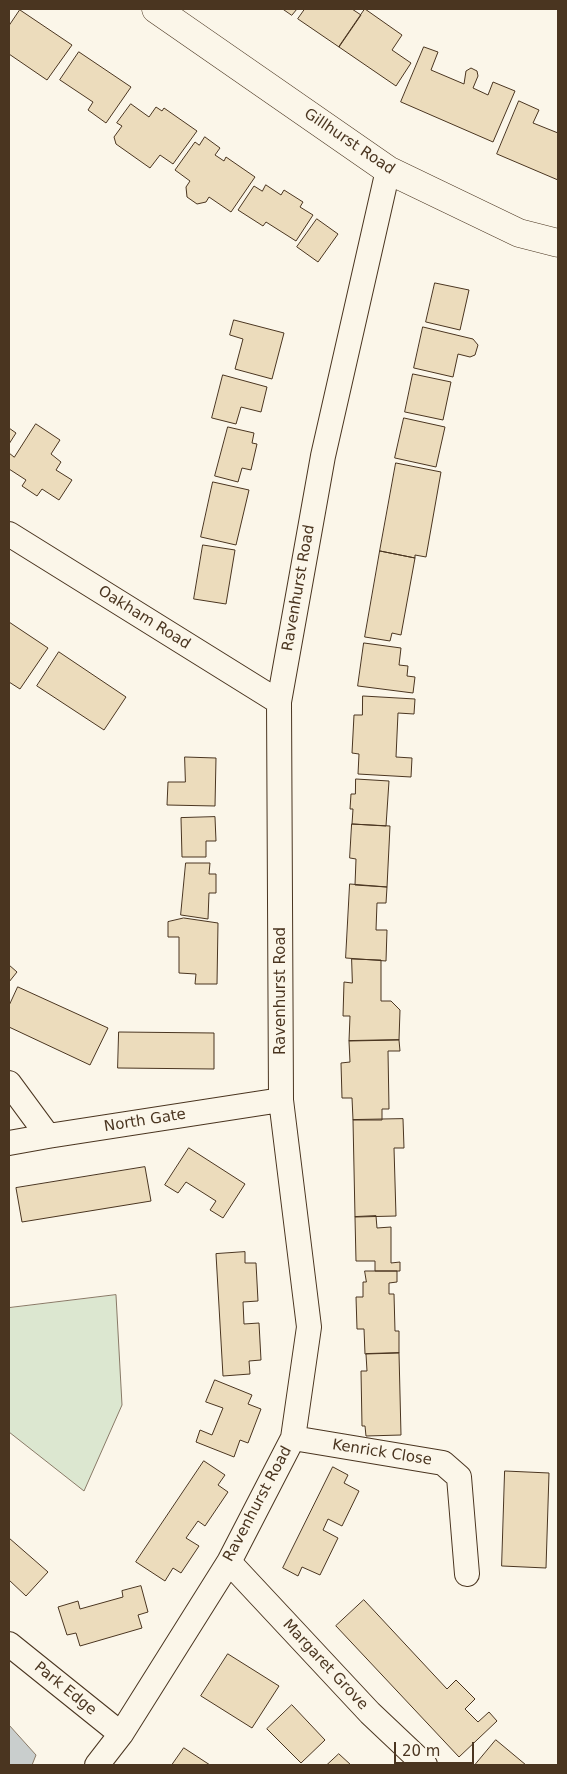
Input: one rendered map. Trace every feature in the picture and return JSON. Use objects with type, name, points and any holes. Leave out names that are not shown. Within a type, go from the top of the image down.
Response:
[{"type":"street","name":"Gillhurst Road","points":[[156,9],[388,170],[519,233],[558,243]]},
{"type":"street","name":"Ravenhurst Road","points":[[97,1765],[121,1734],[228,1562],[293,1438],[310,1328],[281,1100],[279,702],[323,456],[388,170]]},
{"type":"street","name":"Oakham Road","points":[[9,534],[279,702]]},
{"type":"street","points":[[9,1083],[48,1136]]},
{"type":"street","name":"North Gate","points":[[9,1144],[48,1136],[281,1100]]},
{"type":"street","name":"Kenrick Close","points":[[293,1438],[443,1463],[459,1477],[467,1574]]},
{"type":"street","name":"Margaret Grove","points":[[228,1562],[370,1713],[425,1765]]},
{"type":"street","name":"Park Edge","points":[[9,1644],[121,1734]]},
{"type":"green space","points":[[116,1295],[122,1405],[84,1491],[9,1432],[9,1308]]},
{"type":"shaded area","points":[[9,1725],[36,1755],[32,1765],[9,1765]]},
{"type":"building","points":[[283,9],[297,9],[292,15]]},
{"type":"building","points":[[305,9],[352,9],[361,15],[339,47],[298,19]]},
{"type":"building","points":[[365,9],[402,35],[392,50],[411,63],[396,86],[339,47]]},
{"type":"building","points":[[20,10],[72,45],[47,80],[9,54],[9,26]]},
{"type":"building","points":[[424,47],[438,52],[431,70],[464,84],[466,71],[471,68],[477,71],[478,76],[473,88],[488,95],[493,82],[515,91],[493,142],[401,102]]},
{"type":"building","points":[[79,52],[131,87],[106,123],[88,110],[93,102],[60,80]]},
{"type":"building","points":[[519,101],[539,110],[533,123],[558,133],[558,180],[497,154]]},
{"type":"building","points":[[131,104],[149,117],[156,107],[162,111],[164,108],[197,131],[173,164],[160,155],[150,168],[116,144],[114,137],[122,126],[117,123]]},
{"type":"building","points":[[205,137],[220,148],[215,155],[224,161],[226,157],[255,177],[231,212],[209,197],[206,202],[197,204],[187,197],[186,187],[190,181],[175,170],[195,142],[199,145]]},
{"type":"building","points":[[266,185],[281,195],[284,190],[303,202],[300,207],[313,215],[296,241],[266,222],[263,226],[238,210],[254,186],[262,191]]},
{"type":"building","points":[[317,219],[338,234],[318,262],[297,247]]},
{"type":"building","points":[[435,283],[469,290],[460,330],[426,322]]},
{"type":"building","points":[[234,320],[284,333],[272,379],[235,369],[243,339],[230,335]]},
{"type":"building","points":[[423,327],[473,339],[478,345],[475,355],[470,357],[458,354],[453,377],[414,368]]},
{"type":"building","points":[[413,374],[451,382],[443,420],[405,412]]},
{"type":"building","points":[[223,375],[267,387],[261,412],[241,407],[236,424],[212,418]]},
{"type":"building","points":[[404,418],[445,427],[436,467],[395,458]]},
{"type":"building","points":[[36,424],[60,440],[51,454],[61,462],[56,470],[72,480],[59,500],[42,489],[37,496],[22,486],[26,480],[9,469],[9,453],[14,457]]},
{"type":"building","points":[[228,427],[254,433],[252,443],[257,444],[251,470],[242,468],[238,482],[215,476]]},
{"type":"building","points":[[9,428],[16,433],[9,444]]},
{"type":"building","points":[[396,463],[441,472],[426,557],[415,555],[415,558],[380,551]]},
{"type":"building","points":[[213,482],[249,490],[236,545],[201,537]]},
{"type":"building","points":[[203,545],[235,550],[226,604],[194,599]]},
{"type":"building","points":[[380,551],[415,558],[401,635],[392,633],[390,641],[365,637]]},
{"type":"building","points":[[9,622],[48,648],[20,689],[9,682]]},
{"type":"building","points":[[364,643],[401,648],[399,665],[408,666],[407,676],[415,677],[413,693],[358,686]]},
{"type":"building","points":[[59,652],[126,697],[104,730],[37,686]]},
{"type":"building","points":[[363,696],[415,699],[414,714],[398,713],[396,757],[412,758],[411,777],[358,774],[359,754],[352,753],[354,715],[362,715]]},
{"type":"building","points":[[185,757],[216,758],[215,806],[167,805],[168,782],[185,782]]},
{"type":"building","points":[[356,779],[389,781],[386,826],[352,824],[351,794],[355,794]]},
{"type":"building","points":[[215,817],[216,841],[206,841],[206,857],[182,857],[181,818]]},
{"type":"building","points":[[352,824],[390,826],[387,887],[355,885],[356,859],[350,858]]},
{"type":"building","points":[[186,863],[210,863],[209,874],[216,874],[216,893],[209,893],[208,919],[181,915]]},
{"type":"building","points":[[350,884],[387,887],[386,903],[377,903],[376,930],[387,930],[386,961],[346,958]]},
{"type":"building","points":[[184,918],[218,923],[217,984],[195,984],[196,974],[179,973],[179,937],[168,937],[168,922]]},
{"type":"building","points":[[352,959],[381,960],[381,1001],[391,1001],[400,1010],[399,1040],[349,1041],[350,1016],[343,1016],[344,982],[352,983]]},
{"type":"building","points":[[9,965],[17,972],[9,982]]},
{"type":"building","points":[[18,987],[108,1028],[90,1065],[9,1027],[9,1006]]},
{"type":"building","points":[[119,1032],[214,1033],[214,1069],[118,1068]]},
{"type":"building","points":[[399,1040],[400,1051],[388,1051],[389,1109],[382,1109],[382,1120],[353,1120],[352,1098],[342,1098],[341,1063],[350,1062],[349,1041]]},
{"type":"building","points":[[403,1119],[404,1148],[394,1148],[396,1216],[355,1217],[353,1120]]},
{"type":"building","points":[[189,1148],[245,1184],[223,1218],[210,1210],[216,1201],[186,1182],[178,1193],[165,1185]]},
{"type":"building","points":[[145,1167],[151,1201],[22,1222],[16,1188]]},
{"type":"building","points":[[376,1216],[377,1228],[391,1227],[391,1263],[400,1262],[400,1271],[375,1271],[375,1261],[356,1261],[355,1217]]},
{"type":"building","points":[[245,1252],[245,1263],[256,1263],[258,1301],[243,1302],[244,1324],[259,1323],[261,1360],[249,1361],[250,1374],[223,1376],[216,1254]]},
{"type":"building","points":[[365,1271],[397,1271],[397,1282],[389,1283],[389,1294],[394,1294],[395,1331],[399,1331],[399,1353],[365,1354],[364,1329],[357,1329],[356,1297],[363,1297],[363,1282],[366,1282]]},
{"type":"building","points":[[399,1353],[401,1435],[366,1436],[365,1426],[362,1426],[361,1371],[367,1371],[366,1354]]},
{"type":"building","points":[[215,1380],[252,1395],[248,1404],[261,1409],[248,1443],[240,1440],[234,1457],[196,1442],[200,1430],[212,1435],[223,1408],[206,1402]]},
{"type":"building","points":[[204,1461],[225,1475],[218,1485],[228,1492],[205,1526],[198,1521],[186,1538],[199,1546],[181,1573],[173,1568],[165,1581],[136,1562]]},
{"type":"building","points":[[333,1467],[348,1475],[344,1483],[359,1491],[342,1526],[328,1519],[323,1530],[338,1538],[320,1575],[302,1567],[298,1576],[283,1568]]},
{"type":"building","points":[[505,1471],[549,1473],[546,1568],[502,1566]]},
{"type":"building","points":[[9,1538],[48,1572],[26,1596],[9,1580]]},
{"type":"building","points":[[141,1586],[148,1612],[138,1615],[142,1628],[80,1646],[76,1633],[67,1635],[58,1607],[78,1601],[80,1609],[123,1597],[122,1591]]},
{"type":"building","points":[[364,1600],[447,1689],[456,1680],[475,1699],[465,1709],[478,1722],[489,1712],[497,1721],[459,1757],[336,1626]]},
{"type":"building","points":[[228,1654],[279,1686],[252,1728],[201,1696]]},
{"type":"building","points":[[292,1705],[325,1740],[301,1763],[267,1729]]},
{"type":"building","points":[[496,1740],[526,1765],[475,1765]]},
{"type":"building","points":[[184,1748],[210,1765],[172,1765]]},
{"type":"building","points":[[339,1754],[351,1765],[327,1765]]}]
